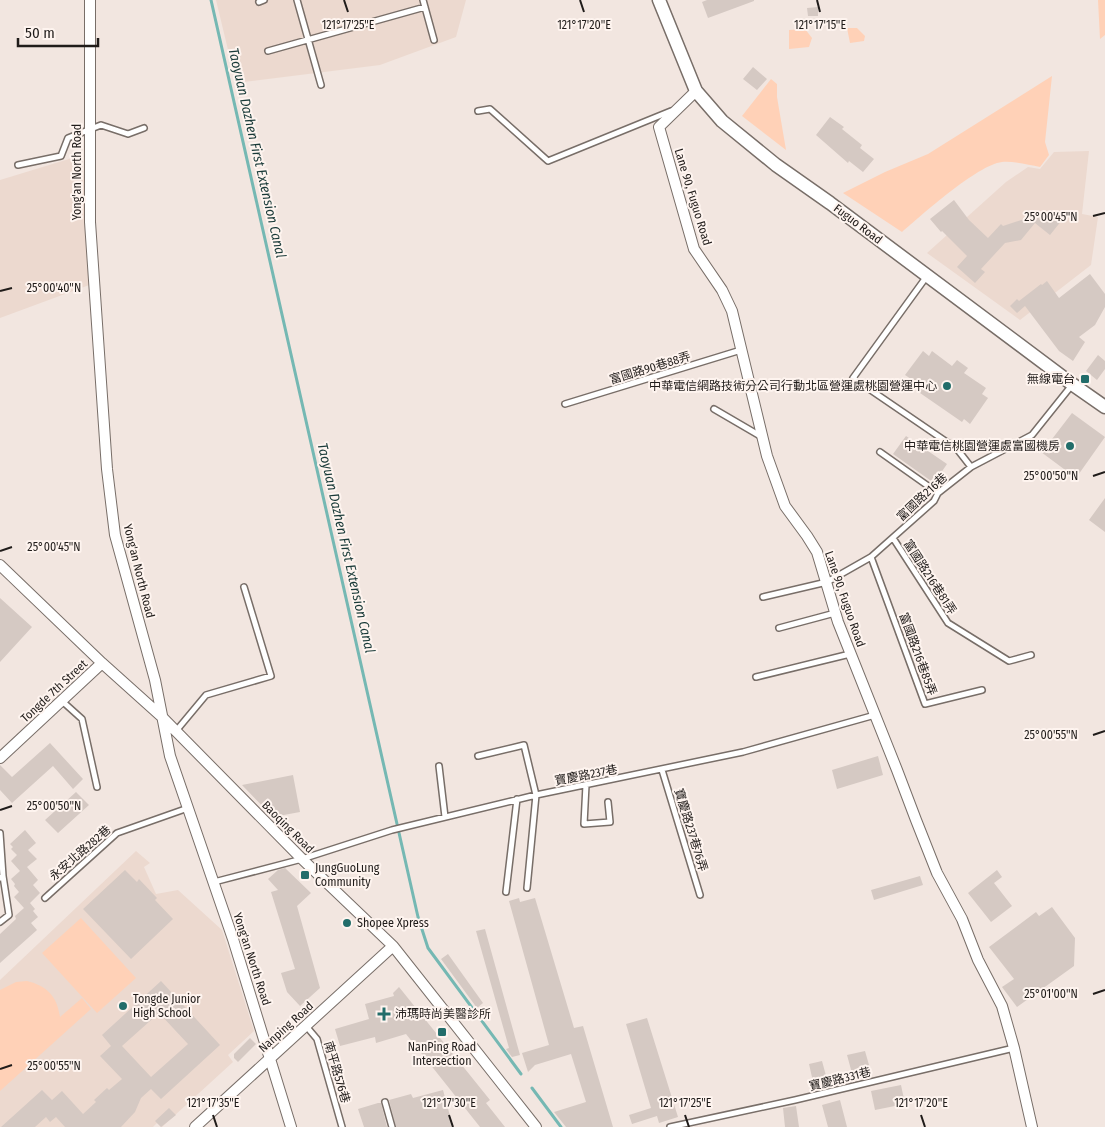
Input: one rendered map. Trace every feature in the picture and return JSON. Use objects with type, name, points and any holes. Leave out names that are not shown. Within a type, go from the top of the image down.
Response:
[{"type":"street","name":"Yong'an North Road","points":[[90,0],[90,222],[109,488],[115,535],[155,680],[170,756],[214,882],[291,1127]]},
{"type":"street","name":"Fuguo Road","points":[[659,0],[696,91],[722,121],[776,165],[1072,384],[1104,405]]},
{"type":"street","name":"Lane 90, Fuguo Road","points":[[696,91],[659,127],[694,249],[722,290],[732,311],[767,456],[785,506],[817,552],[851,654],[937,872],[962,919],[978,960],[1002,1006],[1014,1048],[1032,1127]]},
{"type":"street","name":"Baoqing Road","points":[[0,565],[102,663],[161,716],[302,859],[393,946],[536,1127]]},
{"type":"street","name":"Tongde 7th Street","points":[[0,758],[102,663]]},
{"type":"street","name":"Nanping Road","points":[[195,1127],[393,946]]},
{"type":"lane","points":[[297,0],[321,85]]},
{"type":"lane","points":[[423,0],[434,40]]},
{"type":"lane","points":[[268,51],[425,7]]},
{"type":"lane","points":[[478,111],[490,108],[548,161],[679,108]]},
{"type":"lane","points":[[18,165],[61,156],[68,138],[101,125],[128,134],[144,128]]},
{"type":"lane","points":[[927,276],[853,378],[957,449],[971,467]]},
{"type":"lane","name":"富國路90巷88弄","points":[[565,404],[740,350]]},
{"type":"lane","name":"富國路216巷","points":[[763,597],[827,582],[871,557],[934,501],[938,492],[971,467],[1032,435],[1072,384]]},
{"type":"lane","points":[[714,409],[762,437]]},
{"type":"lane","points":[[880,452],[938,492]]},
{"type":"lane","name":"富國路216巷81弄","points":[[892,538],[948,624],[1008,662],[1031,655]]},
{"type":"lane","name":"富國路216巷85弄","points":[[871,557],[925,704],[982,690]]},
{"type":"lane","points":[[175,731],[206,695],[271,676],[244,587]]},
{"type":"lane","points":[[779,628],[836,613]]},
{"type":"lane","points":[[756,677],[851,654]]},
{"type":"lane","points":[[62,701],[82,720],[97,787]]},
{"type":"lane","name":"寶慶路237巷","points":[[214,882],[302,859],[392,830],[517,799],[743,752],[876,715]]},
{"type":"lane","points":[[478,756],[524,745],[536,795],[527,888]]},
{"type":"lane","points":[[438,766],[445,817]]},
{"type":"lane","name":"寶慶路237巷76弄","points":[[662,770],[700,895]]},
{"type":"lane","points":[[586,785],[584,824],[610,822],[608,802]]},
{"type":"lane","points":[[506,892],[517,799]]},
{"type":"lane","name":"永安北路282巷","points":[[45,898],[117,833],[188,808]]},
{"type":"lane","points":[[0,833],[2,877],[9,914],[0,922]]},
{"type":"lane","name":"南平路576巷","points":[[306,1026],[317,1039],[342,1127]]},
{"type":"lane","name":"寶慶路331巷","points":[[670,1127],[795,1100],[1014,1048]]},
{"type":"lane","points":[[385,1102],[392,1127]]},
{"type":"shaded area","points":[[216,0],[466,0],[456,37],[380,65],[236,83]]},
{"type":"shaded area","points":[[1098,0],[1105,0],[1105,35],[1100,39]]},
{"type":"shaded area","points":[[847,28],[857,28],[865,36],[864,41],[850,43]]},
{"type":"shaded area","points":[[805,29],[812,38],[809,47],[789,49],[789,30]]},
{"type":"shaded area","points":[[1052,76],[1045,142],[1049,155],[1040,167],[1007,162],[991,165],[950,192],[902,232],[843,193],[885,172],[928,154]]},
{"type":"shaded area","points":[[771,79],[777,84],[777,97],[786,150],[742,116]]},
{"type":"shaded area","points":[[1089,151],[1082,214],[1098,217],[1091,265],[1020,320],[927,253],[1006,182],[1028,167],[1040,169],[1054,152]]},
{"type":"shaded area","points":[[82,155],[92,284],[0,318],[0,180]]},
{"type":"shaded area","name":"Tongde Junior High School","points":[[136,851],[150,863],[144,867],[156,894],[178,890],[222,930],[254,1031],[228,1055],[233,1062],[162,1127],[157,1123],[153,1127],[0,1127],[0,980]]},
{"type":"shaded area","points":[[81,918],[136,978],[97,1013],[42,953]]},
{"type":"shaded area","points":[[27,981],[40,986],[50,993],[59,1010],[60,1017],[82,998],[91,1009],[0,1091],[0,990],[16,982]]},
{"type":"building","points":[[707,0],[754,1],[708,18],[702,2]]},
{"type":"building","points":[[818,7],[818,16],[808,16],[807,8]]},
{"type":"building","points":[[753,67],[767,79],[757,90],[743,79]]},
{"type":"building","points":[[830,117],[844,127],[842,129],[862,145],[860,148],[874,159],[863,172],[849,161],[848,163],[816,135]]},
{"type":"building","points":[[954,200],[969,220],[988,238],[1001,224],[1003,226],[1052,210],[1062,220],[1050,235],[1035,223],[1021,240],[1005,243],[981,269],[985,272],[975,283],[957,267],[967,256],[930,219]]},
{"type":"building","points":[[1090,274],[1105,294],[1105,307],[1095,325],[1079,337],[1085,342],[1073,361],[1059,351],[1025,306],[1017,313],[1010,306],[1017,299],[1019,301],[1047,281],[1059,298]]},
{"type":"building","name":"中華電信網路技術分公司行動北區營運處桃園營運中心","points":[[923,351],[929,356],[932,351],[952,366],[957,360],[968,368],[964,373],[986,388],[982,394],[988,398],[970,424],[964,419],[962,422],[907,384],[911,379],[905,375]]},
{"type":"building","points":[[1098,355],[1105,361],[1105,369],[1097,380],[1086,371]]},
{"type":"building","name":"中華電信桃園營運處富國機房","points":[[1072,413],[1105,437],[1076,478],[1037,449],[1044,440],[1049,443]]},
{"type":"building","points":[[906,436],[947,464],[934,483],[893,454]]},
{"type":"building","points":[[1105,498],[1105,532],[1089,520]]},
{"type":"building","points":[[0,598],[32,627],[0,662]]},
{"type":"building","points":[[50,743],[83,779],[73,789],[53,766],[12,803],[0,790],[0,765],[12,777]]},
{"type":"building","points":[[878,756],[883,775],[837,789],[832,770]]},
{"type":"building","points":[[293,775],[300,812],[273,817],[242,785]]},
{"type":"building","points":[[76,792],[89,805],[58,833],[45,820]]},
{"type":"building","points":[[25,830],[36,843],[28,850],[37,859],[27,867],[38,880],[33,885],[40,893],[30,903],[38,917],[31,923],[37,930],[0,963],[0,934],[16,919],[15,916],[24,908],[14,897],[19,892],[11,879],[20,871],[11,861],[17,855],[11,849],[13,847],[10,844]]},
{"type":"building","points":[[285,868],[311,893],[297,906],[320,988],[300,1006],[287,992],[281,973],[295,969],[271,892],[278,890],[268,879],[278,870]]},
{"type":"building","points":[[125,870],[137,882],[139,879],[173,919],[131,959],[83,909]]},
{"type":"building","points":[[997,870],[1002,877],[994,883],[1012,906],[991,922],[968,893]]},
{"type":"building","points":[[920,876],[923,885],[874,900],[871,890]]},
{"type":"building","points":[[519,898],[520,902],[535,898],[574,1028],[583,1026],[613,1127],[566,1127],[554,1112],[586,1102],[571,1054],[535,1065],[528,1072],[522,1053],[549,1045],[509,901]]},
{"type":"building","points":[[1052,907],[1075,938],[1074,966],[1017,1007],[1002,987],[1014,979],[989,947],[1036,912],[1039,916]]},
{"type":"building","points":[[485,929],[520,1055],[512,1057],[506,1049],[509,1048],[476,931]]},
{"type":"building","points":[[448,954],[483,1003],[477,1008],[441,959]]},
{"type":"building","points":[[161,981],[220,1045],[161,1099],[151,1089],[141,1098],[135,1112],[121,1127],[65,1127],[56,1117],[50,1122],[46,1117],[35,1127],[1,1127],[42,1090],[52,1100],[62,1091],[83,1114],[107,1088],[109,1090],[122,1079],[100,1056],[111,1046],[102,1035]],"holes":[[[159,1013],[188,1044],[151,1077],[122,1046]]]},
{"type":"building","points":[[399,987],[490,1100],[486,1103],[505,1127],[480,1127],[406,1034],[376,1043],[375,1037],[340,1046],[335,1029],[369,1019],[365,1004],[394,996],[393,993]]},
{"type":"building","points":[[647,1018],[678,1117],[659,1123],[657,1116],[632,1124],[629,1115],[651,1108],[626,1024]]},
{"type":"building","points":[[250,1038],[256,1044],[238,1062],[234,1058],[234,1054]]},
{"type":"building","points":[[865,1051],[871,1072],[853,1077],[847,1055]]},
{"type":"building","points":[[822,1061],[828,1083],[814,1086],[809,1064]]},
{"type":"building","points":[[901,1085],[905,1104],[875,1110],[871,1091]]},
{"type":"building","points":[[443,1090],[453,1127],[396,1127],[389,1100],[411,1094],[413,1098]]},
{"type":"building","points":[[840,1100],[847,1127],[828,1127],[822,1105]]},
{"type":"building","points":[[381,1103],[387,1127],[364,1127],[358,1109]]},
{"type":"building","points":[[796,1106],[799,1127],[785,1127],[783,1108]]},
{"type":"building","points":[[169,1108],[176,1115],[161,1127],[155,1121]]},
{"type":"waterway","name":"Taoyuan Dazhen First Extension Canal","points":[[211,0],[418,917],[428,948],[521,1074]]},
{"type":"waterway","name":"Taoyuan Dazhen First Extension Canal","points":[[532,1088],[561,1127]]},
{"type":"place","name":"無線電台","points":[[1085,379]]},
{"type":"place","name":"中華電信網路技術分公司行動北區營運處桃園營運中心","points":[[947,386]]},
{"type":"place","name":"中華電信桃園營運處富國機房","points":[[1070,446]]},
{"type":"place","name":"JungGuoLung Community","points":[[305,875]]},
{"type":"place","name":"Shopee Xpress","points":[[347,923]]},
{"type":"place","name":"Tongde Junior High School","points":[[123,1006]]},
{"type":"place","name":"沛瑪時尚美醫診所","points":[[384,1014]]},
{"type":"place","name":"NanPing Road Intersection","points":[[442,1032]]}]
